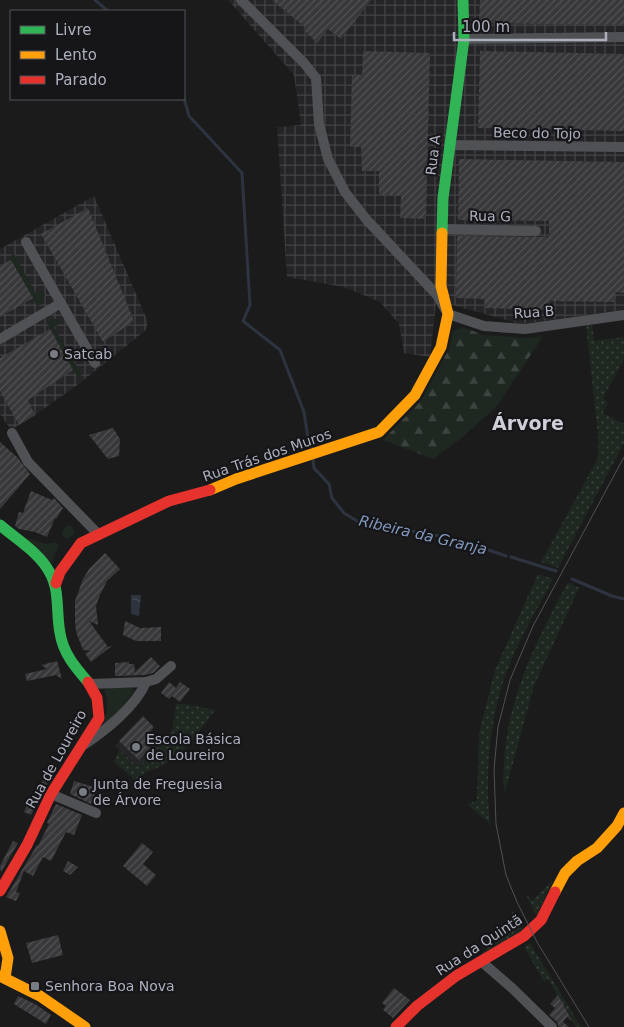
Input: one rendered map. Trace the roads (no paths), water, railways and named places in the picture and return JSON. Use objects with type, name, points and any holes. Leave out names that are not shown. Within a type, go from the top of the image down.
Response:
[{"type":"street","points":[[241,0],[304,63],[316,78],[319,124],[328,159],[345,192],[366,219],[437,295],[448,314]]},
{"type":"street","name":"Rua A","points":[[448,314],[441,286],[443,198],[464,40],[463,0]]},
{"type":"street","points":[[464,40],[624,37]]},
{"type":"street","name":"Beco do Tojo","points":[[449,145],[624,148]]},
{"type":"street","name":"Rua G","points":[[442,229],[536,231]]},
{"type":"street","points":[[26,242],[95,363]]},
{"type":"street","points":[[0,339],[61,303]]},
{"type":"street","name":"Rua B","points":[[448,314],[484,326],[525,330],[624,315]]},
{"type":"street","name":"Rua Trás dos Muros","points":[[56,584],[60,572],[81,543],[169,501],[204,493],[236,479],[379,432],[416,395],[442,347],[448,314]]},
{"type":"street","points":[[12,433],[28,462],[99,535]]},
{"type":"street","points":[[0,525],[48,569],[56,584]]},
{"type":"street","name":"Rua de Loureiro","points":[[0,891],[27,845],[51,794],[99,718],[100,704],[98,695],[90,684],[77,672],[65,652],[58,628],[56,584]]},
{"type":"street","points":[[90,684],[146,682],[156,679],[171,666]]},
{"type":"street","points":[[82,745],[112,724],[136,698],[146,682]]},
{"type":"street","points":[[51,794],[96,813]]},
{"type":"street","name":"Rua da Quintã","points":[[396,1027],[416,1006],[456,976],[524,936],[541,920],[565,873],[577,861],[597,848],[617,826],[624,813]]},
{"type":"street","points":[[0,931],[8,958],[3,977],[40,996],[85,1027]]},
{"type":"street","points":[[482,962],[552,1027]]},
{"type":"water","points":[[131,595],[141,595],[139,616],[131,614]]},
{"type":"waterway","name":"Ribeira da Granja","points":[[95,0],[107,10]]},
{"type":"waterway","name":"Ribeira da Granja","points":[[185,100],[189,116],[242,173],[250,305],[243,321],[280,350],[304,412],[308,438],[312,448]]},
{"type":"waterway","name":"Ribeira da Granja","points":[[313,460],[314,468],[329,484],[332,498],[344,513],[357,521],[460,540],[506,556]]},
{"type":"waterway","name":"Ribeira da Granja","points":[[511,557],[556,571]]},
{"type":"waterway","name":"Ribeira da Granja","points":[[572,579],[612,596],[624,599]]},
{"type":"tram line","points":[[589,1027],[537,942],[506,875],[496,824],[494,769],[498,727],[510,680],[533,626],[624,457]]},
{"type":"place","name":"Satcab","points":[[54,354]]},
{"type":"place","name":"Escola Básica de Loureiro","points":[[136,747]]},
{"type":"place","name":"Junta de Freguesia de Árvore","points":[[83,792]]},
{"type":"place","name":"Senhora Boa Nova","points":[[35,986]]},
{"type":"district","name":"Árvore","points":[[528,423]]}]
